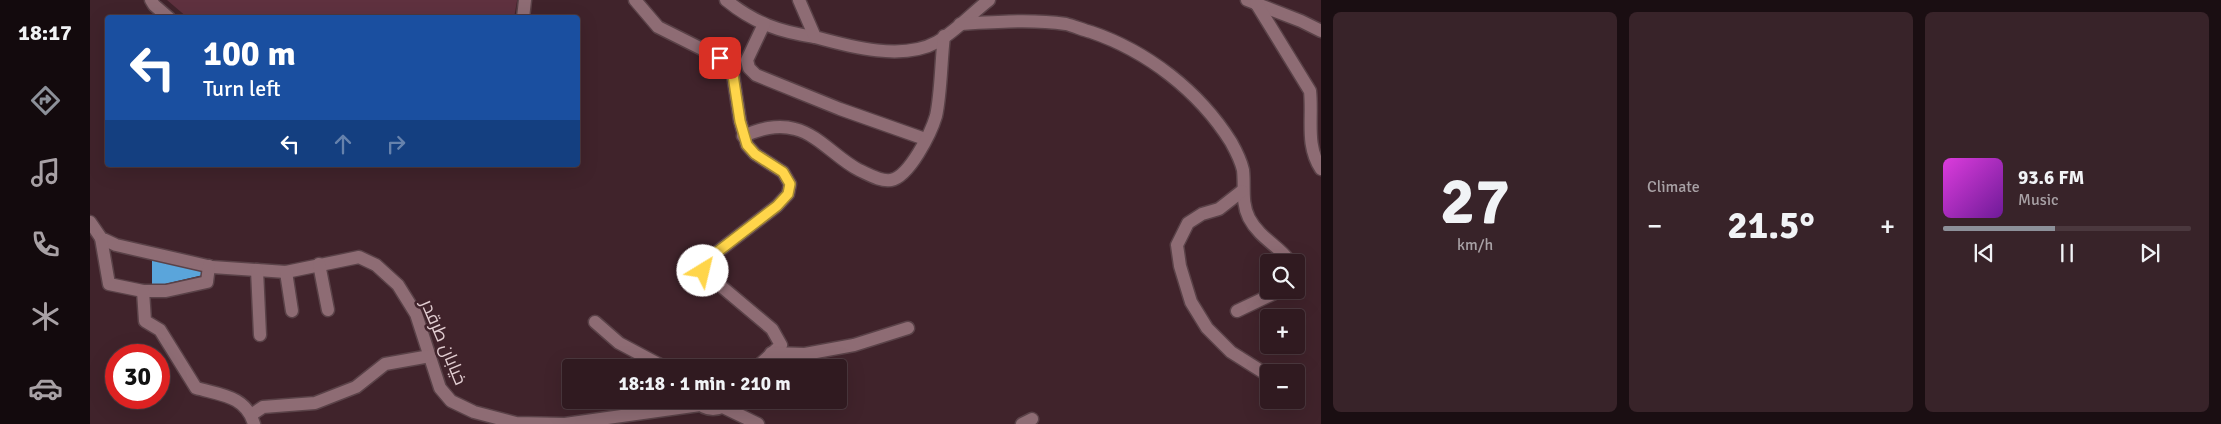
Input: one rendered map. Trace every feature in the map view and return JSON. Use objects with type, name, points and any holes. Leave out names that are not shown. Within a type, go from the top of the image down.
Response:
[{"type":"street","points":[[151,0],[166,15]]},
{"type":"street","points":[[523,15],[524,0]]},
{"type":"street","points":[[635,0],[658,27],[720,58],[733,75],[743,136],[747,145],[755,154],[783,172],[790,184],[788,194],[777,206],[703,263],[703,271],[772,329],[781,344],[766,359]]},
{"type":"street","points":[[726,0],[752,19],[787,33],[896,52],[919,48],[937,42],[989,0]]},
{"type":"street","points":[[799,0],[816,37]]},
{"type":"street","points":[[1252,2],[1321,31]]},
{"type":"street","points":[[1252,2],[1310,91],[1312,107],[1311,148],[1321,169]]},
{"type":"street","points":[[960,24],[1018,21],[1067,24],[1113,40],[1154,63],[1188,90],[1210,114],[1231,142],[1243,171],[1243,203],[1249,218],[1259,234],[1281,254]]},
{"type":"street","points":[[764,24],[749,51],[747,60],[749,68],[756,75],[840,109],[926,139]]},
{"type":"street","points":[[743,136],[758,130],[776,127],[796,129],[815,139],[839,158],[858,169],[875,177],[890,180],[898,178],[908,168],[926,139],[936,116],[944,36]]},
{"type":"street","points":[[1242,191],[1219,209],[1202,214],[1188,222],[1177,245],[1180,266],[1191,302],[1207,328],[1231,352],[1260,370]]},
{"type":"street","points":[[90,222],[101,238],[109,284],[143,291],[166,291],[207,282],[209,266]]},
{"type":"street","name":"خیابان طرقدر","points":[[101,238],[116,244],[209,266],[257,270],[286,272],[359,257],[376,265],[398,286],[416,314],[440,388],[450,401],[474,412],[516,422],[565,424],[656,409]]},
{"type":"street","points":[[319,264],[328,310]]},
{"type":"street","points":[[257,270],[260,335]]},
{"type":"street","points":[[286,272],[292,311]]},
{"type":"street","points":[[143,291],[146,320],[160,330],[196,388],[240,401],[252,419],[263,406],[314,403],[356,387],[385,364],[430,356]]},
{"type":"street","points":[[1237,311],[1262,299]]},
{"type":"street","points":[[595,322],[619,343],[649,359]]},
{"type":"street","points":[[771,354],[805,354],[854,345],[908,328]]},
{"type":"street","points":[[734,409],[758,424]]},
{"type":"shaded area","points":[[167,0],[517,0],[515,15],[184,15]]},
{"type":"building","points":[[152,258],[203,269],[203,275],[152,287]]},
{"type":"route","points":[[703,271],[703,263],[777,206],[788,194],[790,184],[783,172],[755,154],[747,145],[743,136],[733,75],[720,58]]}]
